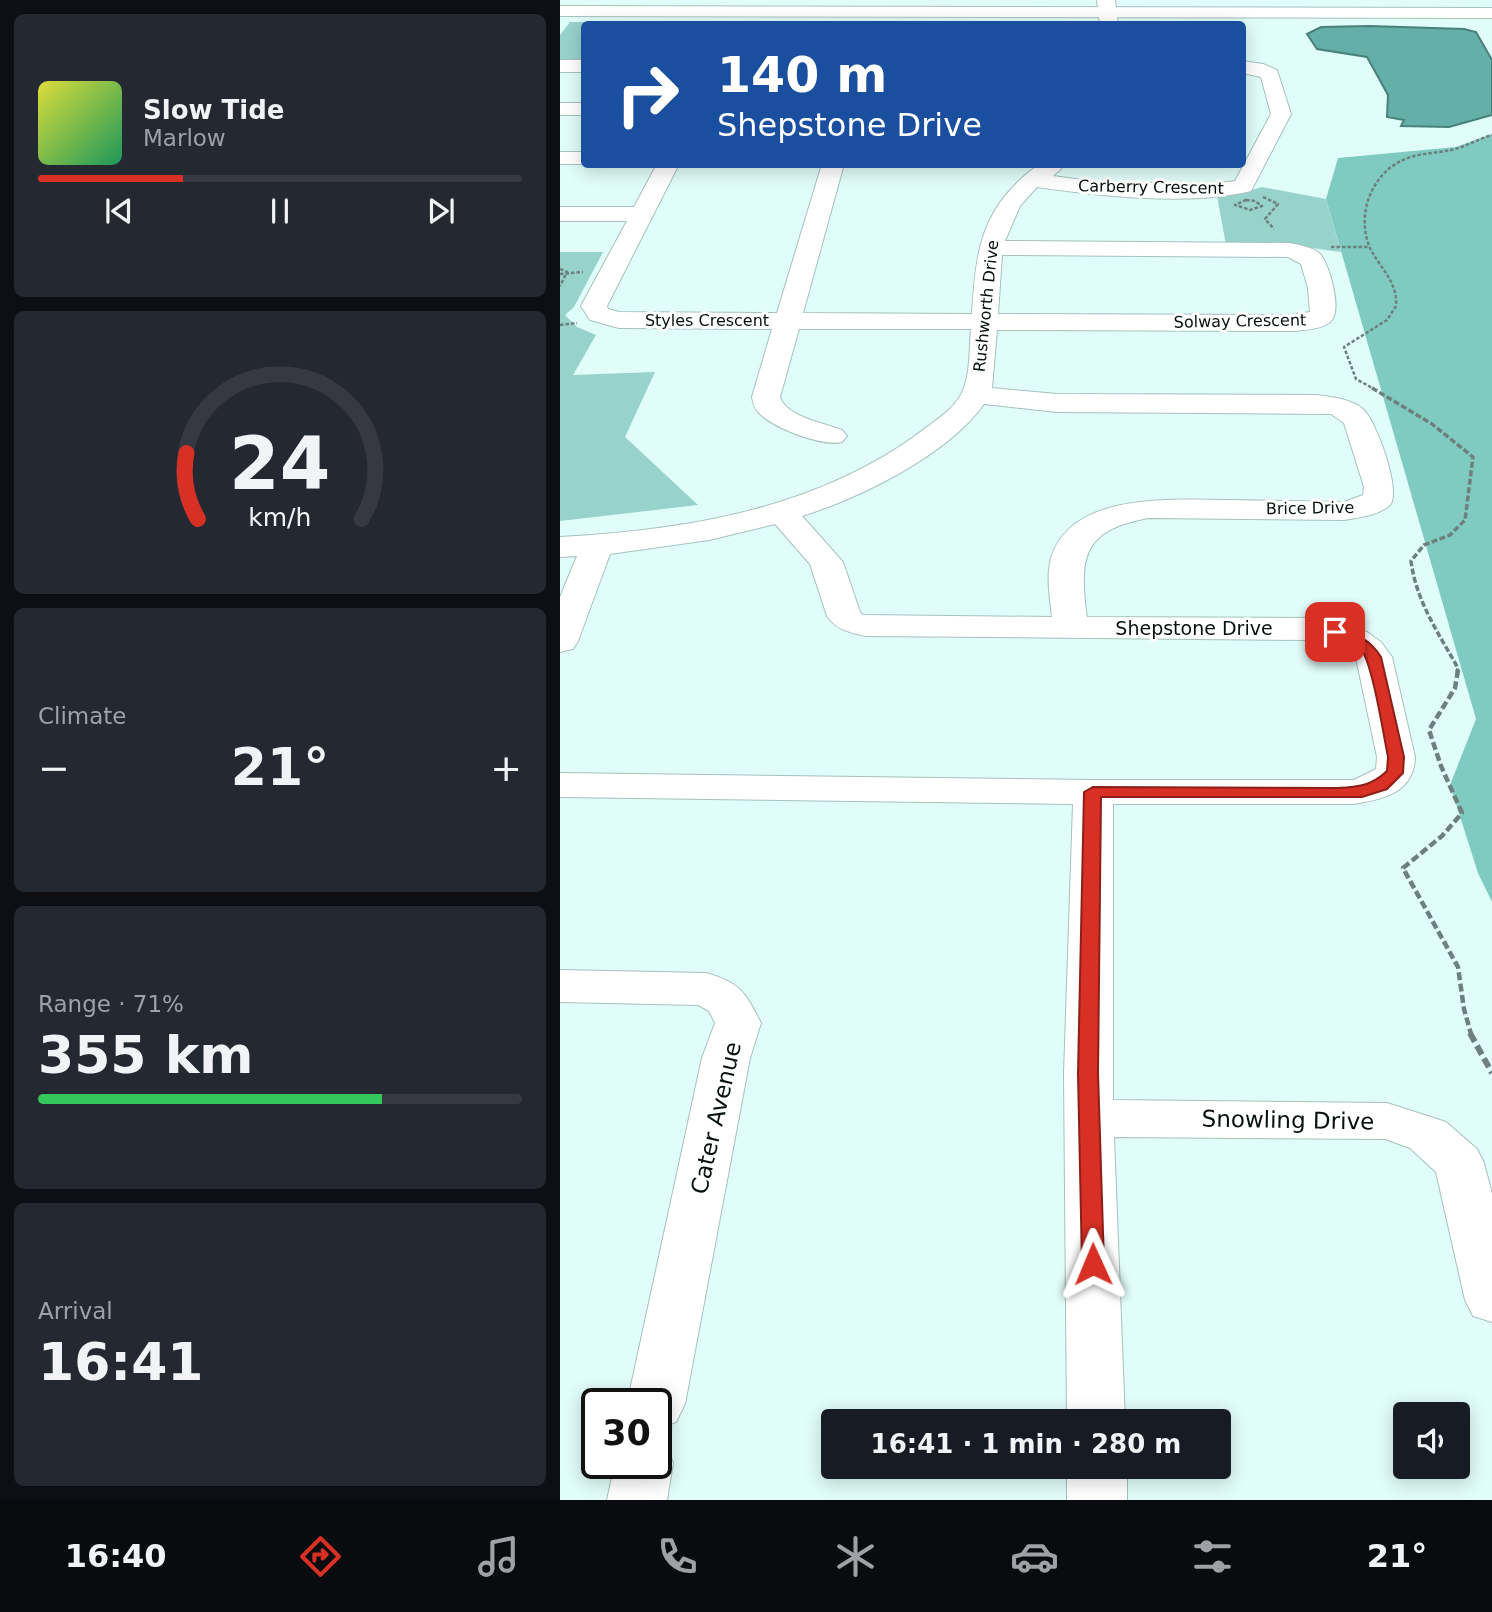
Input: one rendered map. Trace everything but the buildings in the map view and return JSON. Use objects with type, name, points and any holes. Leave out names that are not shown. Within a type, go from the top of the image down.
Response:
[{"type":"street","points":[[560,11],[1492,13]]},
{"type":"street","points":[[560,66],[581,66]]},
{"type":"street","name":"Carberry Crescent","points":[[1044,172],[1105,190],[1219,190],[1243,186],[1281,114],[1270,74],[1246,67]]},
{"type":"street","points":[[560,109],[581,109]]},
{"type":"street","points":[[560,158],[581,158]]},
{"type":"street","name":"Styles Crescent","points":[[666,168],[594,306],[601,317],[630,320],[986,321]]},
{"type":"street","points":[[832,168],[766,397],[769,407],[786,419],[832,436]]},
{"type":"street","name":"Rushworth Drive","points":[[560,547],[597,546],[668,536],[782,513],[845,489],[907,457],[949,423],[976,395],[986,321],[990,248],[995,228],[1003,212],[1044,172]]},
{"type":"street","points":[[560,214],[642,214]]},
{"type":"street","name":"Solway Crescent","points":[[986,321],[1292,323],[1312,321],[1322,316],[1325,308],[1312,262],[1289,250],[990,248]]},
{"type":"street","name":"Brice Drive","points":[[976,395],[1057,403],[1317,404],[1339,407],[1353,413],[1358,421],[1379,487],[1378,499],[1364,507],[1344,510],[1148,509],[1118,515],[1086,534],[1073,545],[1067,558],[1072,627]]},
{"type":"street","name":"Shepstone Drive","points":[[560,785],[1093,792],[1362,792],[1381,785],[1395,773],[1396,757],[1374,657],[1368,648],[1356,639],[1335,632],[1311,629],[889,627],[851,622],[844,616],[827,562],[782,513]]},
{"type":"street","points":[[560,641],[597,546]]},
{"type":"street","points":[[1093,792],[1089,1118],[1096,1409]]},
{"type":"street","name":"Cater Avenue","points":[[560,986],[706,989],[727,1001],[738,1023],[726,1058],[659,1388]]},
{"type":"street","name":"Snowling Drive","points":[[1089,1118],[1387,1121],[1429,1135],[1459,1163],[1492,1300]]},
{"type":"street","points":[[637,1500],[641,1479]]},
{"type":"street","points":[[1097,1479],[1097,1500]]},
{"type":"path","points":[[1492,135],[1455,149],[1399,161],[1379,177],[1367,198],[1365,214],[1369,247],[1397,293],[1396,306],[1390,318],[1373,329],[1352,337],[1344,347],[1356,379],[1420,414],[1449,434],[1473,457],[1465,520],[1450,534],[1424,545],[1411,561],[1413,578],[1426,611],[1458,668],[1455,688],[1429,730],[1441,766],[1462,813],[1451,831],[1422,850],[1404,869],[1411,890],[1444,935],[1459,969],[1465,1016],[1476,1050],[1492,1073]]},
{"type":"path","points":[[1256,195],[1278,204]]},
{"type":"path","points":[[1262,204],[1278,204]]},
{"type":"path","points":[[1275,229],[1266,223],[1265,219],[1278,204]]},
{"type":"path","points":[[560,271],[591,272]]},
{"type":"path","points":[[560,286],[567,272]]},
{"type":"path","points":[[560,325],[578,323]]},
{"type":"shaded area","points":[[570,22],[581,22],[581,64],[560,64],[560,35]]},
{"type":"shaded area","points":[[1321,27],[1464,29],[1476,32],[1492,60],[1492,115],[1449,127],[1401,126],[1404,120],[1387,117],[1388,95],[1367,57],[1317,49],[1307,34]]},
{"type":"shaded area","points":[[1492,134],[1492,902],[1478,873],[1450,785],[1476,719],[1326,199],[1338,158],[1456,147]]},
{"type":"shaded area","points":[[1262,187],[1326,199],[1341,252],[1289,245],[1226,245],[1217,196],[1236,195]]},
{"type":"shaded area","points":[[560,252],[603,252],[574,307],[565,315],[577,327],[596,335],[573,375],[655,372],[625,437],[698,505],[560,521]]},
{"type":"route","points":[[1093,1264],[1088,1073],[1093,792],[1338,793],[1362,792],[1381,785],[1395,773],[1396,757],[1374,657],[1368,648],[1356,639],[1335,632]]}]
